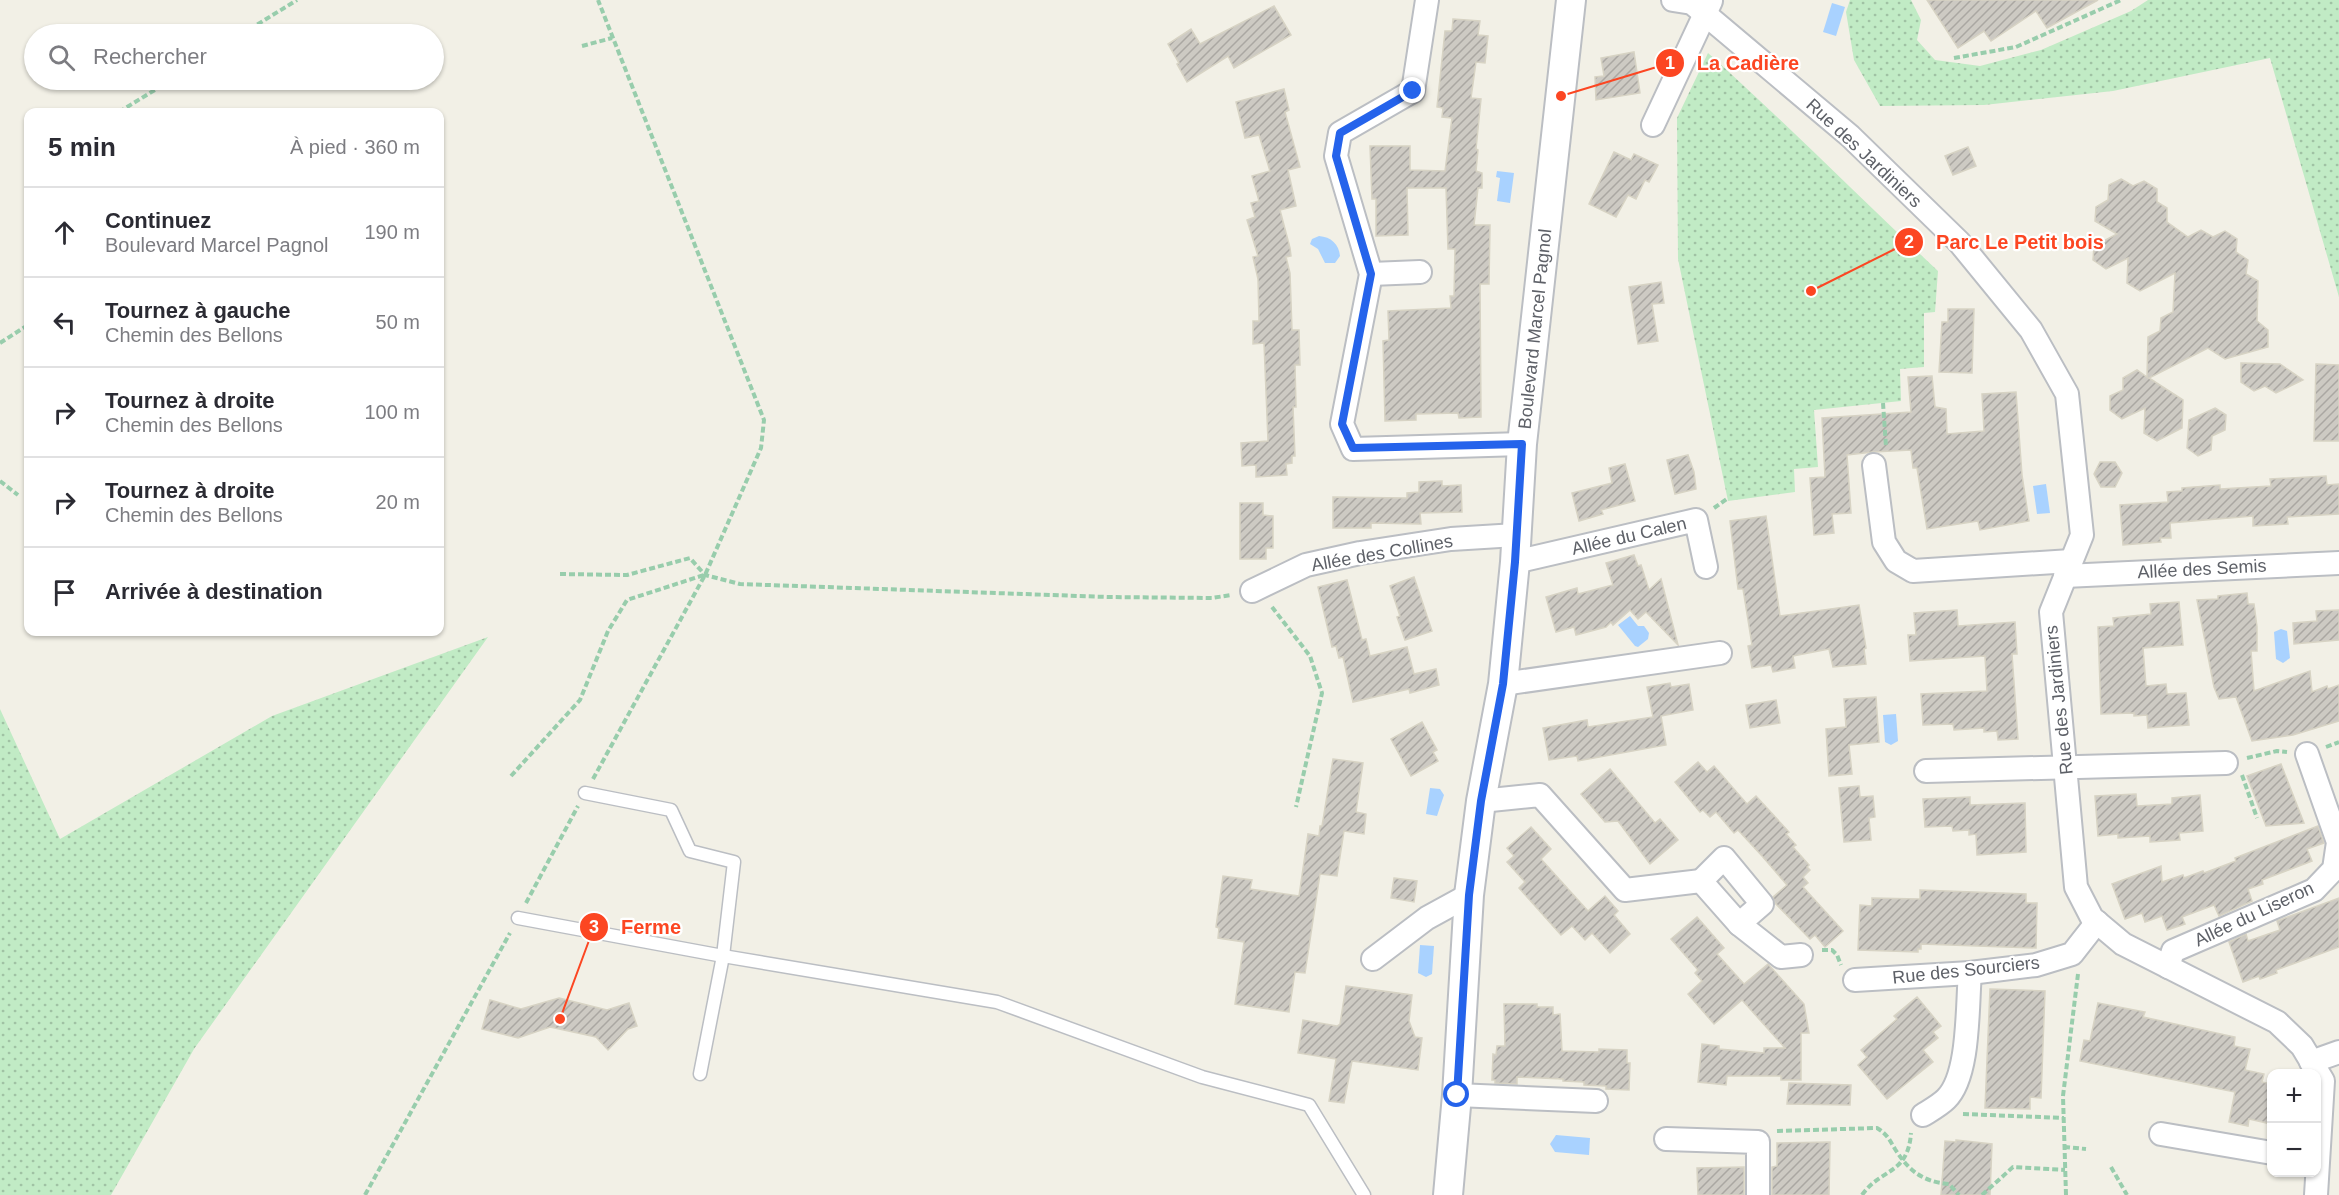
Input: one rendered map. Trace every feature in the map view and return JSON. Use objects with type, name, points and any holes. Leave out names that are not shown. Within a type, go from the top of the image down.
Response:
[{"type":"street","points":[[1428,0],[1413,91],[1340,133],[1336,156],[1371,274],[1342,424],[1353,448],[1522,444]]},
{"type":"street","name":"Boulevard Marcel Pagnol","points":[[1448,1195],[1457,1095],[1469,895],[1481,801],[1503,684],[1516,548],[1522,444],[1571,0]]},
{"type":"street","name":"Rue des Jardiniers","points":[[1673,0],[1708,7],[1850,136],[1959,242],[2031,330],[2067,394],[2082,535],[2051,612],[2076,887],[2092,918],[2123,944],[2277,1022],[2302,1046],[2323,1081],[2320,1123]]},
{"type":"street","points":[[1653,125],[1708,7]]},
{"type":"street","points":[[1371,274],[1420,272]]},
{"type":"street","name":"Allée des Semis","points":[[1874,465],[1884,542],[1896,561],[1913,571],[2339,562]]},
{"type":"street","name":"Allée du Calen","points":[[1516,548],[1696,520],[1706,567]]},
{"type":"street","name":"Allée des Collines","points":[[1252,591],[1306,565],[1360,553],[1451,540],[1516,548]]},
{"type":"street","points":[[1503,684],[1720,652]]},
{"type":"street","name":"Allée du Liseron","points":[[2168,967],[2173,951],[2314,890],[2334,868],[2338,842],[2307,754]]},
{"type":"street","points":[[1926,771],[2231,761]]},
{"type":"street","points":[[1481,801],[1540,795],[1625,890],[1701,881],[1724,858],[1762,904],[1739,924]]},
{"type":"street","points":[[1701,881],[1739,924],[1781,957],[1807,954]]},
{"type":"street","points":[[1373,959],[1427,918],[1469,895]]},
{"type":"street","points":[[2072,954],[2097,922]]},
{"type":"street","name":"Rue des Sourciers","points":[[1855,980],[1970,973],[2036,965],[2072,954]]},
{"type":"street","points":[[1923,1115],[1946,1099],[1955,1087],[1962,1070],[1970,973]]},
{"type":"street","points":[[2311,1062],[2339,1052]]},
{"type":"street","points":[[1457,1095],[1596,1101]]},
{"type":"street","points":[[2161,1134],[2267,1152]]},
{"type":"street","points":[[1666,1139],[1758,1142],[1758,1195]]},
{"type":"street","name":"Rue des Jardiniers","points":[[2316,1195],[2317,1177]]},
{"type":"lane","points":[[585,793],[671,810],[690,851],[734,862],[723,956],[700,1074]]},
{"type":"lane","points":[[518,918],[723,956],[997,1002],[1202,1077],[1309,1106],[1364,1195]]},
{"type":"path","points":[[258,24],[297,0]]},
{"type":"path","points":[[365,1195],[705,575],[761,448],[764,420],[598,0]]},
{"type":"path","points":[[1954,58],[2016,47],[2121,0]]},
{"type":"path","points":[[582,46],[612,38]]},
{"type":"path","points":[[126,108],[155,90]]},
{"type":"path","points":[[0,343],[24,328]]},
{"type":"path","points":[[1874,465],[1886,458],[1884,403]]},
{"type":"path","points":[[0,481],[18,495]]},
{"type":"path","points":[[560,574],[627,575],[690,558],[705,575]]},
{"type":"path","points":[[512,776],[580,700],[608,631],[627,600],[705,575],[740,584],[1096,597],[1212,598],[1252,591],[1276,610],[1310,657],[1322,693],[1296,807]]},
{"type":"path","points":[[2257,818],[2231,761],[2277,751],[2307,754]]},
{"type":"path","points":[[1807,954],[1824,949],[1832,950],[1841,965],[1842,976],[1849,981],[1855,980]]},
{"type":"path","points":[[2066,1195],[2063,1096],[2078,970],[2072,954]]},
{"type":"path","points":[[1946,1099],[1963,1114],[2064,1118]]},
{"type":"path","points":[[1862,1195],[1904,1161],[1910,1149],[1911,1132],[1923,1115]]},
{"type":"path","points":[[1758,1142],[1772,1131],[1877,1128],[1887,1133],[1904,1161],[1922,1178],[1932,1183],[1949,1184],[1959,1195]]},
{"type":"path","points":[[2064,1147],[2086,1149]]},
{"type":"path","points":[[1982,1195],[2013,1167],[2065,1170]]},
{"type":"path","points":[[2111,1167],[2127,1195]]},
{"type":"green space","points":[[1850,0],[1911,0],[1921,20],[1917,40],[1935,60],[1980,66],[2041,50],[2131,11],[2148,0],[2339,0],[2339,297],[2270,58],[2113,91],[1984,105],[1880,106],[1854,60],[1846,12]]},
{"type":"green space","points":[[1708,53],[1938,271],[1935,312],[1924,313],[1924,367],[1900,369],[1901,401],[1814,410],[1818,467],[1794,469],[1795,492],[1728,501],[1678,259],[1677,118]]},
{"type":"green space","points":[[488,637],[194,1049],[111,1195],[0,1195],[0,709],[60,839],[272,716]]},
{"type":"water","points":[[1832,3],[1845,7],[1836,36],[1823,32]]},
{"type":"water","points":[[1497,171],[1514,173],[1510,203],[1497,201],[1500,178],[1496,177]]},
{"type":"water","points":[[1319,236],[1331,240],[1336,245],[1340,256],[1335,263],[1325,263],[1318,249],[1310,244],[1312,239]]},
{"type":"water","points":[[2046,484],[2050,513],[2037,514],[2033,486]]},
{"type":"water","points":[[1630,616],[1638,626],[1644,626],[1649,633],[1648,639],[1638,647],[1618,625]]},
{"type":"water","points":[[2281,629],[2287,631],[2290,658],[2283,663],[2276,659],[2274,632]]},
{"type":"water","points":[[1896,714],[1898,741],[1891,745],[1885,742],[1883,715]]},
{"type":"water","points":[[1430,788],[1440,789],[1444,795],[1437,816],[1426,814]]},
{"type":"water","points":[[1420,945],[1434,946],[1432,974],[1426,977],[1418,973]]},
{"type":"water","points":[[1556,1135],[1590,1138],[1589,1155],[1555,1152],[1550,1144]]},
{"type":"building","points":[[1927,0],[2098,0],[2047,28],[2036,11],[1991,41],[1984,31],[1958,48]]},
{"type":"building","points":[[1274,6],[1291,35],[1234,68],[1228,56],[1187,82],[1168,44],[1191,29],[1200,44]]},
{"type":"building","points":[[1453,19],[1480,21],[1478,35],[1488,36],[1485,63],[1476,62],[1471,98],[1481,99],[1476,171],[1482,173],[1482,188],[1478,188],[1474,225],[1490,225],[1489,284],[1480,284],[1481,417],[1459,418],[1458,413],[1416,414],[1416,420],[1385,421],[1383,341],[1389,340],[1388,311],[1451,308],[1450,296],[1454,296],[1455,249],[1448,249],[1446,188],[1407,188],[1408,235],[1376,236],[1376,199],[1372,199],[1370,146],[1410,146],[1410,170],[1445,171],[1452,118],[1442,117],[1443,108],[1437,107],[1445,31],[1452,31]]},
{"type":"building","points":[[1634,52],[1640,93],[1596,100],[1595,77],[1604,76],[1601,58]]},
{"type":"building","points":[[1284,89],[1289,110],[1285,112],[1300,167],[1288,170],[1296,206],[1280,210],[1291,256],[1286,257],[1290,273],[1292,330],[1299,330],[1300,365],[1295,365],[1296,407],[1293,407],[1295,456],[1292,456],[1292,463],[1286,464],[1287,475],[1256,477],[1256,465],[1242,466],[1241,443],[1268,441],[1264,343],[1253,344],[1253,321],[1259,321],[1258,279],[1253,257],[1258,256],[1247,220],[1255,217],[1251,203],[1259,201],[1252,176],[1270,171],[1259,135],[1245,138],[1236,102]]},
{"type":"building","points":[[1968,147],[1976,166],[1953,175],[1945,156]]},
{"type":"building","points":[[1614,152],[1631,160],[1634,154],[1658,165],[1649,182],[1645,180],[1636,199],[1628,195],[1616,217],[1589,204]]},
{"type":"building","points":[[2121,179],[2133,186],[2144,181],[2157,189],[2157,202],[2167,208],[2167,222],[2188,237],[2201,230],[2213,237],[2225,231],[2237,239],[2236,252],[2248,260],[2246,274],[2258,281],[2257,321],[2268,330],[2268,347],[2225,359],[2208,348],[2149,378],[2183,400],[2182,428],[2157,441],[2144,433],[2145,408],[2122,419],[2110,410],[2110,396],[2123,390],[2123,378],[2137,370],[2147,377],[2148,337],[2160,331],[2161,318],[2173,312],[2175,273],[2140,291],[2127,283],[2128,258],[2106,269],[2093,260],[2094,246],[2117,234],[2095,221],[2096,207],[2108,200],[2109,185]]},
{"type":"building","points":[[1661,282],[1664,303],[1652,304],[1658,341],[1638,344],[1629,287]]},
{"type":"building","points":[[1948,309],[1974,309],[1972,373],[1939,372],[1942,322],[1948,322]]},
{"type":"building","points":[[2241,363],[2280,364],[2303,380],[2276,393],[2265,386],[2254,391],[2241,382]]},
{"type":"building","points":[[2316,364],[2339,365],[2339,441],[2314,441]]},
{"type":"building","points":[[1932,376],[1935,407],[1946,409],[1947,434],[1984,431],[1982,394],[2016,392],[2022,475],[2029,521],[1980,530],[1978,521],[1927,529],[1917,468],[1913,468],[1911,450],[1873,452],[1847,455],[1851,513],[1832,514],[1834,533],[1814,535],[1810,478],[1825,477],[1822,418],[1911,412],[1908,377]]},
{"type":"building","points":[[2215,408],[2226,415],[2225,430],[2212,436],[2211,450],[2198,456],[2187,448],[2189,420]]},
{"type":"building","points":[[1688,455],[1694,472],[1696,489],[1675,494],[1667,460]]},
{"type":"building","points":[[2100,462],[2115,462],[2122,473],[2115,487],[2101,487],[2094,474]]},
{"type":"building","points":[[1625,464],[1635,501],[1601,510],[1603,514],[1579,521],[1572,493],[1612,483],[1609,468]]},
{"type":"building","points":[[2326,476],[2327,485],[2339,484],[2339,514],[2287,517],[2288,524],[2253,526],[2253,516],[2170,523],[2171,538],[2160,538],[2161,542],[2123,545],[2120,505],[2168,502],[2167,492],[2182,491],[2182,488],[2220,485],[2220,489],[2271,486],[2270,479]]},
{"type":"building","points":[[1442,481],[1442,486],[1461,485],[1462,512],[1420,513],[1421,524],[1371,523],[1371,528],[1333,528],[1333,497],[1407,498],[1407,493],[1419,492],[1419,482]]},
{"type":"building","points":[[1240,503],[1263,503],[1263,515],[1273,516],[1273,548],[1266,548],[1266,559],[1240,559]]},
{"type":"building","points":[[1766,516],[1780,616],[1859,605],[1866,648],[1864,649],[1866,664],[1833,667],[1829,649],[1793,656],[1795,668],[1773,672],[1771,665],[1752,668],[1748,646],[1752,645],[1743,589],[1738,589],[1730,521]]},
{"type":"building","points":[[1634,555],[1638,566],[1641,565],[1649,590],[1661,579],[1678,645],[1646,612],[1638,619],[1630,610],[1613,625],[1611,622],[1606,627],[1576,635],[1574,627],[1556,632],[1546,597],[1577,588],[1578,594],[1613,585],[1606,563]]},
{"type":"building","points":[[1414,577],[1432,631],[1405,640],[1390,586]]},
{"type":"building","points":[[1347,580],[1362,640],[1366,639],[1370,656],[1407,647],[1414,674],[1436,669],[1439,685],[1410,693],[1409,689],[1353,702],[1343,657],[1339,658],[1336,646],[1332,647],[1318,587]]},
{"type":"building","points":[[2247,593],[2248,604],[2254,604],[2257,627],[2257,651],[2251,651],[2254,691],[2310,671],[2312,692],[2327,686],[2328,689],[2339,685],[2339,721],[2293,735],[2252,741],[2236,697],[2219,699],[2214,687],[2197,600],[2218,599],[2218,596]]},
{"type":"building","points":[[2179,602],[2183,645],[2143,648],[2146,686],[2166,684],[2167,694],[2186,693],[2189,725],[2148,728],[2147,715],[2101,714],[2098,627],[2114,626],[2113,618],[2151,614],[2150,604]]},
{"type":"building","points":[[1957,610],[1958,626],[2015,622],[2017,654],[2012,654],[2018,739],[1998,740],[1997,731],[1984,732],[1984,728],[1954,730],[1953,724],[1923,725],[1921,694],[1987,691],[1985,656],[1910,661],[1908,635],[1916,635],[1914,613]]},
{"type":"building","points":[[2339,610],[2339,640],[2294,644],[2293,623],[2317,621],[2316,611]]},
{"type":"building","points":[[1670,683],[1671,687],[1689,684],[1693,710],[1661,716],[1666,745],[1578,761],[1577,756],[1549,760],[1543,728],[1587,720],[1588,727],[1653,717],[1647,687]]},
{"type":"building","points":[[1876,697],[1879,742],[1849,745],[1852,774],[1829,776],[1826,729],[1846,727],[1844,699]]},
{"type":"building","points":[[1776,700],[1780,723],[1750,728],[1746,705]]},
{"type":"building","points":[[1422,722],[1437,750],[1433,752],[1438,761],[1411,776],[1391,739]]},
{"type":"building","points":[[1333,759],[1363,763],[1356,812],[1366,814],[1364,834],[1344,831],[1337,876],[1320,874],[1305,973],[1295,972],[1289,1012],[1235,1004],[1244,942],[1218,938],[1219,928],[1216,927],[1223,876],[1252,880],[1250,889],[1299,896],[1308,834],[1319,836]]},
{"type":"building","points":[[1698,762],[1707,772],[1714,766],[1747,804],[1756,796],[1789,832],[1786,834],[1796,845],[1793,847],[1809,865],[1807,867],[1810,870],[1803,877],[1808,883],[1803,887],[1843,931],[1825,947],[1815,935],[1810,939],[1775,903],[1773,897],[1787,885],[1762,856],[1738,830],[1734,833],[1716,812],[1710,817],[1703,810],[1700,812],[1675,782]]},
{"type":"building","points":[[2281,764],[2304,823],[2266,826],[2247,776]]},
{"type":"building","points":[[1610,769],[1655,823],[1660,819],[1678,840],[1650,864],[1618,821],[1605,822],[1581,794]]},
{"type":"building","points":[[1859,786],[1860,797],[1873,796],[1875,817],[1869,818],[1871,840],[1844,842],[1839,788]]},
{"type":"building","points":[[2136,794],[2137,806],[2172,804],[2172,798],[2200,795],[2203,831],[2179,833],[2180,840],[2150,842],[2150,836],[2118,838],[2118,834],[2098,836],[2095,796]]},
{"type":"building","points":[[1970,797],[1970,805],[2025,803],[2026,852],[1977,855],[1976,834],[1969,835],[1969,830],[1953,831],[1952,826],[1925,827],[1923,799]]},
{"type":"building","points":[[2318,826],[2324,843],[2307,849],[2312,861],[2262,880],[2263,884],[2248,889],[2252,901],[2219,916],[2214,905],[2182,917],[2185,924],[2167,930],[2162,916],[2145,922],[2142,913],[2125,919],[2112,884],[2161,866],[2162,882],[2183,875],[2184,878],[2203,871],[2204,873],[2236,861],[2235,858]]},
{"type":"building","points":[[1531,827],[1551,849],[1541,859],[1588,911],[1605,896],[1618,911],[1614,915],[1630,934],[1610,953],[1592,933],[1585,940],[1572,926],[1561,935],[1519,888],[1525,882],[1507,862],[1514,856],[1507,848]]},
{"type":"building","points":[[1394,878],[1417,881],[1414,902],[1391,898]]},
{"type":"building","points":[[1920,890],[2026,894],[2026,903],[2037,903],[2036,948],[1921,944],[1918,952],[1858,950],[1860,905],[1872,906],[1872,898],[1920,899]]},
{"type":"building","points":[[2339,898],[2339,947],[2276,970],[2277,973],[2243,982],[2229,942],[2246,934],[2248,941],[2280,930],[2277,921]]},
{"type":"building","points":[[1697,917],[1724,948],[1717,954],[1744,984],[1768,964],[1804,1004],[1809,1033],[1801,1033],[1801,1080],[1781,1080],[1781,1076],[1727,1076],[1726,1085],[1698,1082],[1702,1044],[1719,1046],[1719,1049],[1764,1053],[1764,1048],[1785,1048],[1742,1000],[1714,1024],[1688,994],[1702,981],[1695,973],[1698,970],[1671,939]]},
{"type":"building","points":[[1346,986],[1412,995],[1409,1021],[1415,1037],[1422,1038],[1418,1070],[1352,1061],[1344,1103],[1329,1101],[1336,1059],[1298,1053],[1303,1020],[1337,1026],[1340,1024]]},
{"type":"building","points":[[1990,989],[2045,991],[2041,1098],[2030,1097],[2030,1109],[1985,1108]]},
{"type":"building","points":[[1917,997],[1941,1026],[1933,1032],[1938,1038],[1923,1050],[1933,1062],[1887,1099],[1858,1065],[1867,1057],[1861,1050],[1897,1019],[1894,1016]]},
{"type":"building","points":[[559,998],[607,1010],[629,1003],[637,1026],[628,1029],[608,1050],[596,1037],[550,1027],[518,1038],[482,1029],[490,1000],[521,1009]]},
{"type":"building","points":[[2098,1003],[2145,1012],[2143,1017],[2235,1037],[2234,1046],[2250,1049],[2245,1070],[2264,1074],[2262,1082],[2267,1083],[2267,1123],[2249,1119],[2248,1126],[2229,1122],[2235,1092],[2080,1061],[2084,1040],[2090,1041]]},
{"type":"building","points":[[1504,1004],[1537,1004],[1537,1007],[1553,1007],[1553,1015],[1560,1014],[1562,1051],[1627,1050],[1627,1063],[1630,1063],[1629,1090],[1606,1089],[1606,1086],[1584,1085],[1584,1082],[1563,1081],[1563,1079],[1517,1077],[1517,1084],[1495,1083],[1495,1080],[1492,1080],[1493,1054],[1496,1055],[1497,1046],[1505,1046]]},
{"type":"building","points":[[1789,1083],[1851,1085],[1850,1105],[1787,1104]]},
{"type":"building","points":[[1956,1140],[1992,1144],[1990,1195],[1941,1195],[1945,1141],[1956,1142]]},
{"type":"building","points":[[1830,1142],[1829,1195],[1772,1195],[1772,1167],[1777,1166],[1777,1143]]},
{"type":"building","points":[[1744,1167],[1744,1195],[1698,1195],[1697,1168]]},
{"type":"place","name":"La Cadière","points":[[1561,96]]},
{"type":"place","name":"Parc Le Petit bois","points":[[1811,291]]},
{"type":"place","name":"Ferme","points":[[560,1019]]},
{"type":"route","points":[[1413,91],[1340,133],[1336,156],[1371,274],[1342,424],[1353,448],[1522,444],[1515,562],[1503,684],[1481,801],[1469,895],[1457,1095]]}]
